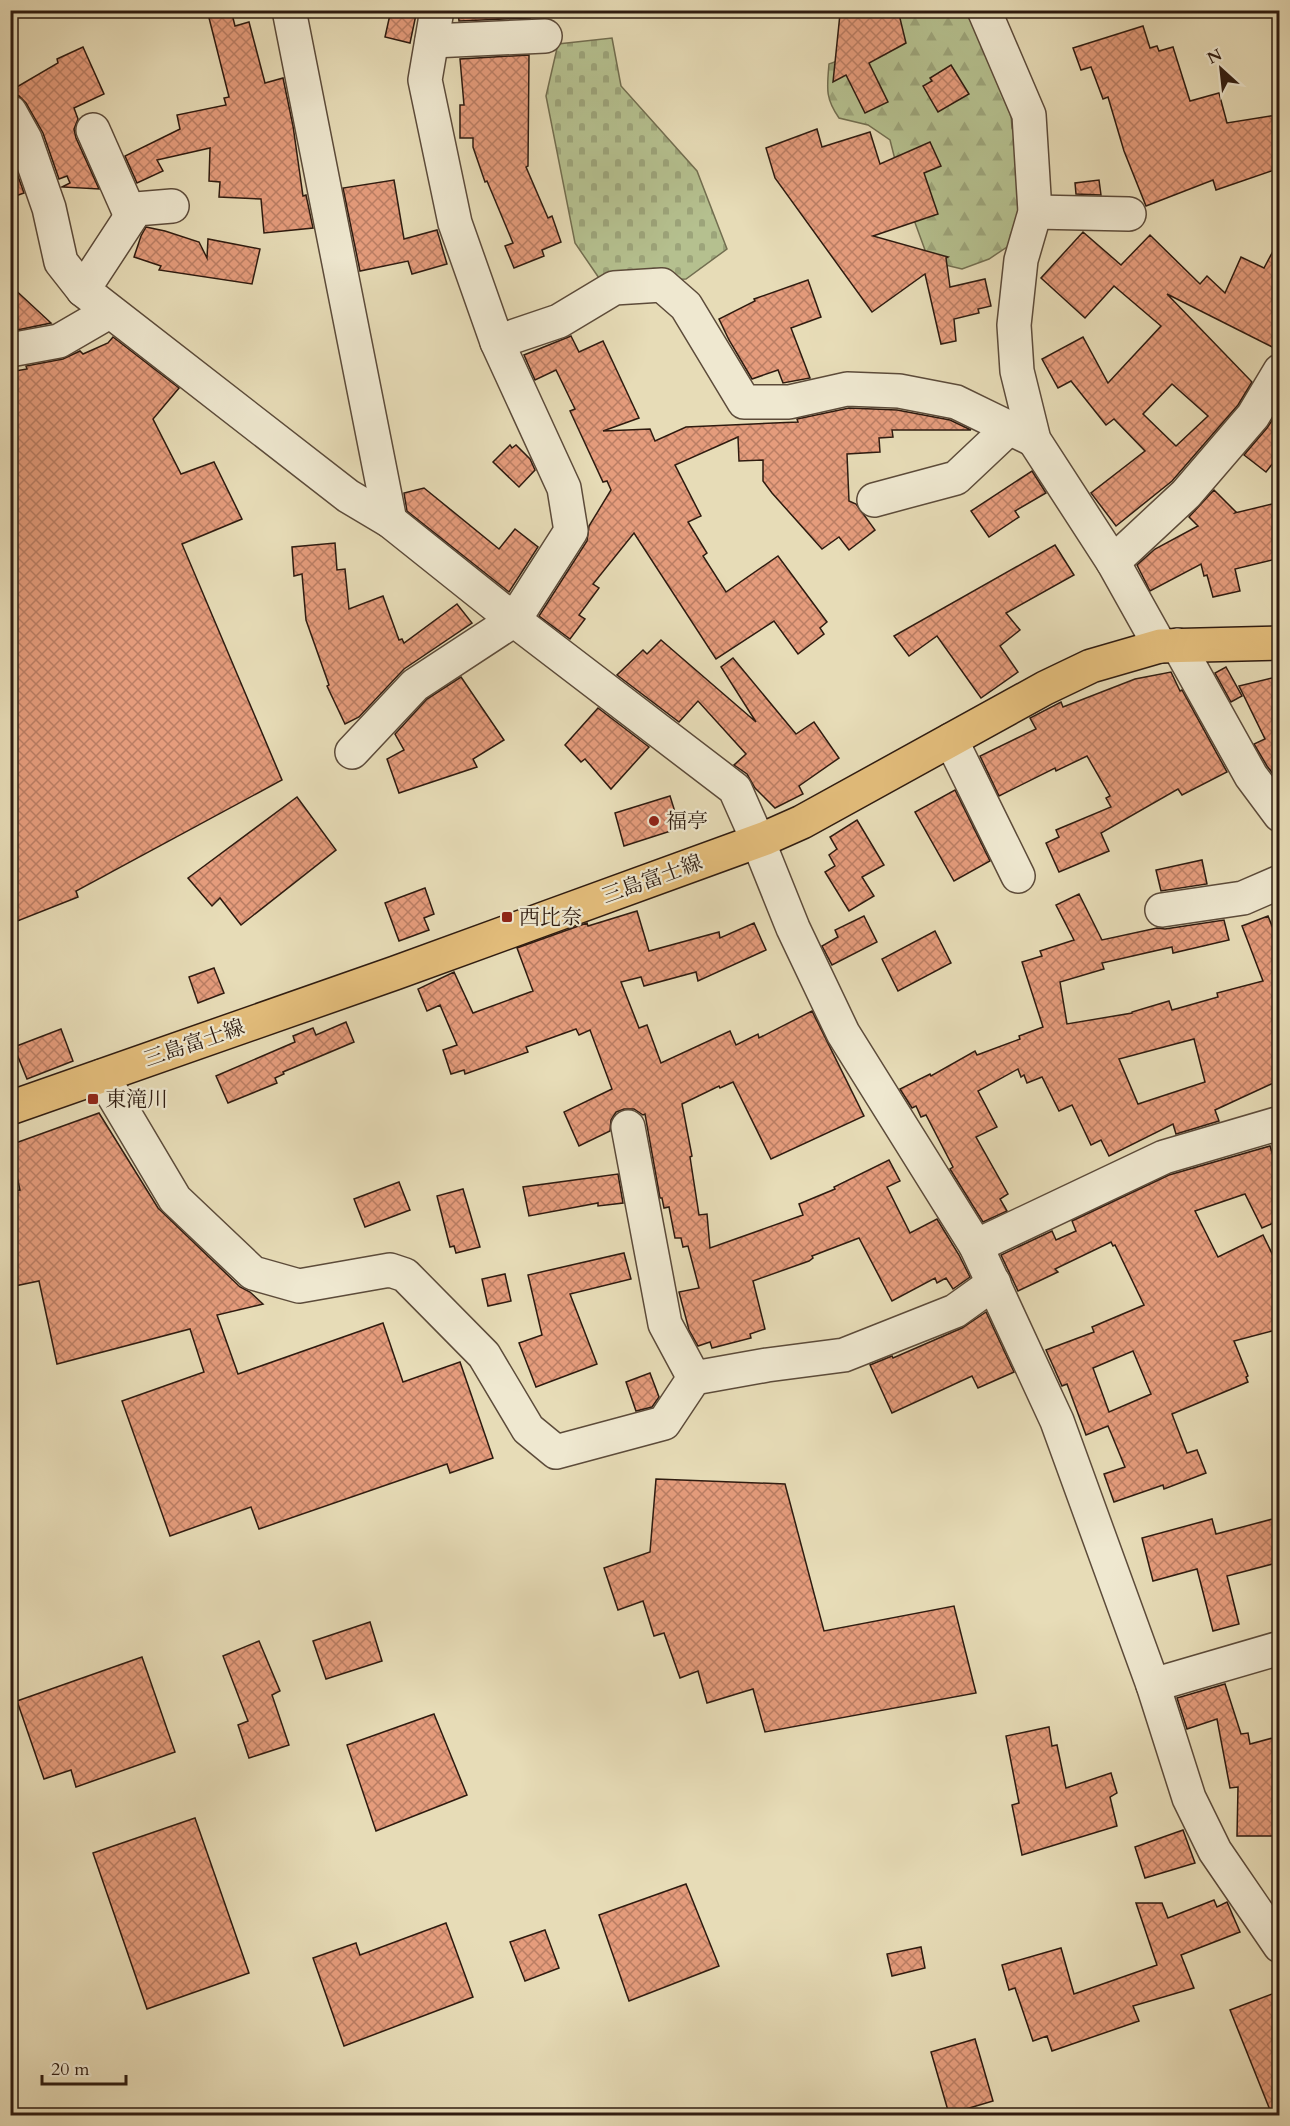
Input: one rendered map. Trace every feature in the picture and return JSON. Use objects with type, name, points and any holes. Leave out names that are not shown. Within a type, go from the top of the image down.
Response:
[{"type":"main road","name":"三島富士線","points":[[10,1108],[394,973],[758,841],[802,822],[1045,688],[1091,666],[1169,646],[1280,643]]},
{"type":"street","points":[[289,10],[390,520]]},
{"type":"street","points":[[984,10],[1029,115],[1035,212],[1021,260],[1014,325],[1022,434]]},
{"type":"street","points":[[352,752],[415,685],[514,621],[571,531],[564,488],[497,342],[455,223],[425,80],[435,26],[545,36]]},
{"type":"street","points":[[10,112],[25,139],[49,208],[61,262],[83,290],[348,496],[390,520],[514,621],[735,789],[793,928],[843,1033],[976,1246],[994,1283],[1057,1421],[1153,1685],[1189,1798],[1215,1851],[1280,1946]]},
{"type":"street","points":[[93,130],[131,216]]},
{"type":"street","points":[[83,290],[136,209],[172,206]]},
{"type":"street","points":[[1035,212],[1129,214]]},
{"type":"street","points":[[497,342],[559,321],[614,288],[662,285],[686,306],[744,402],[789,402],[847,389],[898,391],[956,402],[1022,434],[1113,562],[1251,776],[1280,815]]},
{"type":"street","points":[[10,350],[59,341],[109,312]]},
{"type":"street","points":[[1113,562],[1186,494],[1253,416],[1280,371]]},
{"type":"street","points":[[874,500],[956,478],[1022,434]]},
{"type":"street","points":[[951,740],[1018,876]]},
{"type":"street","points":[[1162,910],[1243,898],[1280,882]]},
{"type":"street","points":[[102,1076],[175,1198],[253,1274],[298,1286],[390,1270],[405,1275],[484,1355],[528,1429],[556,1452],[664,1423],[694,1378],[844,1355],[955,1311],[994,1283]]},
{"type":"street","points":[[976,1246],[1164,1157],[1280,1123]]},
{"type":"street","points":[[628,1127],[665,1324],[694,1378]]},
{"type":"street","points":[[1153,1685],[1280,1648]]},
{"type":"green space","points":[[916,11],[965,11],[986,28],[1009,85],[1012,128],[1023,153],[1024,205],[1010,245],[989,259],[962,269],[929,261],[902,187],[890,140],[868,125],[839,118],[831,104],[828,92],[829,64],[848,57],[898,17]]},
{"type":"green space","points":[[612,38],[621,86],[697,171],[727,249],[686,279],[612,280],[599,278],[575,243],[546,96],[558,44]]},
{"type":"building","points":[[207,10],[231,10],[235,26],[249,22],[265,83],[283,78],[293,126],[303,196],[306,195],[313,228],[264,233],[261,199],[219,197],[220,182],[209,181],[210,148],[157,160],[163,171],[137,183],[125,156],[180,129],[177,115],[226,105],[224,98],[229,97]]},
{"type":"building","points":[[391,10],[417,10],[410,43],[385,37]]},
{"type":"building","points":[[458,10],[530,10],[530,18],[459,21]]},
{"type":"building","points":[[861,10],[898,10],[906,43],[869,63],[888,102],[865,113],[846,75],[833,82],[840,14]]},
{"type":"building","points":[[1143,26],[1150,48],[1157,46],[1159,51],[1173,47],[1190,101],[1219,93],[1227,123],[1277,115],[1280,133],[1280,168],[1216,190],[1213,180],[1146,206],[1124,151],[1108,97],[1103,99],[1091,67],[1081,70],[1073,48]]},
{"type":"building","points":[[83,47],[104,94],[74,108],[78,119],[74,129],[99,189],[62,187],[70,183],[67,176],[59,179],[43,133],[26,103],[19,96],[10,93],[58,63],[57,59]]},
{"type":"building","points":[[529,55],[528,166],[526,167],[548,218],[552,216],[561,242],[542,250],[544,256],[514,268],[505,246],[513,243],[487,181],[485,182],[473,147],[473,138],[460,138],[460,105],[464,105],[460,59]]},
{"type":"building","points":[[951,65],[969,94],[938,112],[923,86],[932,81],[930,78]]},
{"type":"building","points":[[817,129],[822,147],[870,132],[880,164],[930,142],[941,166],[924,173],[938,214],[873,236],[948,257],[946,258],[950,287],[985,279],[991,306],[978,309],[979,313],[954,319],[956,341],[941,344],[925,274],[872,312],[775,178],[766,148]]},
{"type":"building","points":[[10,154],[24,193],[10,198]]},
{"type":"building","points":[[394,180],[404,239],[437,230],[447,264],[412,274],[408,261],[360,271],[343,188]]},
{"type":"building","points":[[1099,180],[1101,195],[1076,194],[1075,183]]},
{"type":"building","points":[[146,227],[199,242],[207,258],[208,239],[260,249],[252,284],[159,270],[161,266],[134,257]]},
{"type":"building","points":[[1083,232],[1121,265],[1150,235],[1200,284],[1207,276],[1225,293],[1241,257],[1264,268],[1280,238],[1280,351],[1167,294],[1252,382],[1238,405],[1172,481],[1116,526],[1091,493],[1145,451],[1114,419],[1106,425],[1071,381],[1058,388],[1042,359],[1083,337],[1108,383],[1161,326],[1114,286],[1085,318],[1041,278]],"holes":[[[1172,384],[1208,416],[1176,446],[1143,414]]]},
{"type":"building","points":[[808,280],[821,317],[791,328],[810,378],[783,383],[778,370],[752,379],[719,319],[755,301],[754,299]]},
{"type":"building","points":[[10,285],[51,323],[17,330],[10,301]]},
{"type":"building","points":[[571,336],[579,352],[603,341],[639,418],[603,431],[650,429],[655,441],[686,427],[798,422],[797,419],[849,408],[897,410],[950,420],[971,430],[892,430],[893,437],[879,438],[880,452],[847,454],[849,501],[856,504],[875,530],[849,550],[839,537],[822,549],[763,481],[763,460],[739,461],[738,437],[675,465],[701,516],[688,522],[707,553],[703,556],[726,592],[778,556],[827,622],[820,628],[824,634],[798,654],[774,621],[716,659],[634,533],[593,584],[599,588],[579,615],[585,619],[570,639],[539,616],[587,541],[589,526],[611,490],[607,481],[603,482],[570,411],[575,409],[556,370],[535,380],[524,355]]},
{"type":"building","points":[[113,337],[179,388],[153,419],[181,474],[214,462],[242,519],[182,544],[282,780],[76,891],[78,897],[10,924],[10,372],[27,369],[26,366],[63,359],[80,351],[83,354],[108,343]]},
{"type":"building","points":[[1279,410],[1280,454],[1266,472],[1244,455]]},
{"type":"building","points":[[510,445],[512,448],[516,445],[530,459],[535,470],[519,487],[493,462]]},
{"type":"building","points":[[1032,471],[1046,493],[1015,511],[1019,517],[989,537],[971,511]]},
{"type":"building","points":[[424,488],[499,549],[515,529],[538,547],[509,592],[407,511],[404,493]]},
{"type":"building","points":[[1214,490],[1235,513],[1280,502],[1280,558],[1235,569],[1240,591],[1213,597],[1207,575],[1204,576],[1201,564],[1150,591],[1137,565],[1155,549],[1198,526],[1189,517]]},
{"type":"building","points":[[335,543],[337,570],[345,569],[349,609],[383,596],[399,640],[402,639],[404,643],[457,604],[472,623],[404,669],[359,717],[345,724],[327,686],[329,685],[306,620],[302,574],[294,576],[292,547]]},
{"type":"building","points":[[1055,545],[1074,575],[1006,613],[1020,630],[1000,646],[1018,672],[981,698],[937,636],[909,656],[894,636]]},
{"type":"building","points":[[661,640],[756,722],[721,667],[733,658],[796,734],[814,722],[839,758],[799,786],[803,794],[775,808],[755,788],[747,774],[734,765],[746,754],[698,701],[679,722],[617,675],[643,650],[647,654]]},
{"type":"building","points":[[1226,667],[1242,696],[1231,702],[1215,673]]},
{"type":"building","points":[[1171,672],[1227,772],[1182,795],[1178,789],[1101,833],[1109,851],[1059,872],[1046,843],[1059,837],[1056,830],[1111,807],[1106,798],[1110,796],[1087,756],[1056,771],[1055,768],[999,796],[980,756],[1036,729],[1030,718],[1061,702],[1063,707],[1135,679]]},
{"type":"building","points":[[1280,676],[1280,783],[1254,744],[1265,739],[1239,686]]},
{"type":"building","points":[[461,677],[504,740],[473,759],[477,767],[399,793],[387,759],[404,750],[395,734],[427,699]]},
{"type":"building","points":[[598,708],[649,747],[611,789],[585,759],[581,762],[565,745]]},
{"type":"building","points":[[955,790],[990,861],[954,881],[915,812]]},
{"type":"building","points":[[670,796],[680,828],[624,846],[615,813]]},
{"type":"building","points":[[297,797],[336,850],[241,925],[220,898],[212,906],[188,878]]},
{"type":"building","points":[[857,820],[884,865],[862,877],[874,896],[849,911],[825,872],[835,866],[829,855],[837,849],[830,837]]},
{"type":"building","points":[[1202,860],[1207,884],[1161,891],[1156,870]]},
{"type":"building","points":[[425,888],[434,914],[424,918],[429,930],[399,941],[385,903]]},
{"type":"building","points":[[1079,894],[1102,940],[1157,928],[1165,929],[1224,920],[1229,940],[1173,953],[1172,947],[1102,963],[1104,969],[1060,982],[1067,1024],[1132,1013],[1169,1001],[1172,1010],[1218,997],[1217,993],[1263,981],[1242,926],[1268,916],[1280,946],[1280,1080],[1215,1110],[1219,1121],[1176,1134],[1173,1124],[1109,1156],[1101,1140],[1091,1145],[1072,1105],[1059,1111],[1042,1077],[1027,1083],[1024,1075],[1021,1077],[1018,1069],[978,1091],[997,1127],[976,1137],[1008,1194],[1000,1199],[1007,1211],[983,1222],[950,1169],[953,1167],[926,1115],[921,1117],[916,1106],[912,1108],[900,1089],[930,1074],[931,1076],[975,1051],[977,1055],[1020,1039],[1019,1036],[1043,1027],[1022,962],[1042,956],[1040,951],[1074,940],[1056,905]],"holes":[[[1194,1039],[1205,1082],[1138,1104],[1119,1059]]]},
{"type":"building","points":[[637,911],[649,951],[719,932],[720,938],[754,923],[766,950],[698,981],[696,972],[644,986],[641,977],[621,982],[639,1028],[647,1025],[661,1063],[730,1031],[736,1045],[758,1034],[759,1038],[812,1011],[864,1116],[771,1159],[733,1082],[720,1088],[719,1086],[682,1104],[692,1156],[690,1157],[699,1215],[707,1214],[710,1248],[803,1215],[799,1204],[835,1189],[834,1187],[889,1160],[900,1181],[887,1187],[910,1233],[937,1219],[970,1277],[953,1289],[946,1278],[937,1283],[935,1278],[892,1301],[859,1238],[812,1256],[813,1258],[809,1261],[753,1281],[765,1329],[750,1334],[751,1338],[712,1348],[710,1342],[698,1346],[689,1330],[679,1292],[699,1288],[688,1246],[683,1247],[681,1238],[675,1238],[669,1207],[664,1208],[662,1198],[660,1198],[645,1114],[634,1109],[616,1112],[611,1120],[610,1131],[579,1146],[564,1112],[612,1089],[590,1030],[579,1035],[576,1029],[526,1047],[528,1052],[465,1074],[464,1070],[451,1074],[443,1050],[457,1045],[440,1005],[427,1011],[418,989],[454,972],[473,1013],[533,991],[517,948],[587,923],[588,926]]},
{"type":"building","points":[[864,916],[877,942],[832,965],[822,946],[838,937],[835,930]]},
{"type":"building","points":[[935,931],[951,963],[898,991],[882,959]]},
{"type":"building","points":[[214,968],[224,993],[198,1003],[189,977]]},
{"type":"building","points":[[346,1022],[354,1042],[283,1072],[284,1074],[275,1078],[277,1083],[228,1103],[216,1076],[295,1042],[293,1036],[313,1028],[316,1035]]},
{"type":"building","points":[[61,1029],[73,1061],[27,1079],[14,1047]]},
{"type":"building","points":[[99,1113],[158,1208],[240,1287],[250,1292],[263,1304],[217,1315],[238,1374],[383,1323],[403,1382],[460,1362],[493,1458],[450,1473],[447,1464],[259,1529],[251,1507],[170,1536],[122,1401],[204,1372],[190,1329],[57,1364],[39,1281],[10,1287],[10,1191],[20,1190],[10,1145]]},
{"type":"building","points":[[1270,1146],[1274,1159],[1280,1156],[1280,1220],[1262,1228],[1245,1194],[1195,1211],[1218,1257],[1263,1235],[1280,1270],[1280,1329],[1234,1341],[1248,1376],[1246,1377],[1248,1382],[1172,1414],[1187,1453],[1197,1450],[1206,1473],[1164,1489],[1163,1485],[1114,1502],[1104,1474],[1125,1467],[1108,1426],[1086,1435],[1067,1384],[1062,1386],[1046,1350],[1094,1332],[1092,1327],[1144,1305],[1115,1245],[1113,1246],[1111,1242],[1055,1269],[1058,1272],[1018,1291],[1001,1255],[1052,1231],[1056,1240],[1076,1231],[1072,1221],[1169,1175]],"holes":[[[1133,1351],[1151,1394],[1109,1412],[1093,1368]]]},
{"type":"building","points":[[618,1174],[623,1203],[598,1206],[598,1203],[529,1216],[523,1187]]},
{"type":"building","points":[[399,1182],[410,1210],[365,1227],[354,1199]]},
{"type":"building","points":[[463,1189],[480,1247],[456,1253],[454,1246],[450,1247],[437,1196]]},
{"type":"building","points":[[624,1253],[631,1279],[570,1294],[597,1364],[536,1387],[519,1343],[542,1335],[528,1275]]},
{"type":"building","points":[[505,1274],[511,1301],[488,1306],[482,1279]]},
{"type":"building","points":[[986,1312],[1014,1372],[978,1388],[972,1376],[892,1413],[870,1365],[892,1356],[893,1358],[962,1328]]},
{"type":"building","points":[[650,1373],[659,1397],[652,1407],[636,1411],[626,1382]]},
{"type":"building","points":[[656,1479],[785,1484],[824,1631],[954,1606],[976,1693],[765,1732],[753,1689],[707,1703],[698,1671],[680,1678],[664,1633],[654,1636],[643,1601],[618,1610],[604,1568],[650,1552]]},
{"type":"building","points":[[1280,1517],[1280,1562],[1227,1576],[1239,1624],[1213,1631],[1197,1569],[1153,1581],[1142,1538],[1212,1519],[1216,1534]]},
{"type":"building","points":[[370,1622],[382,1661],[326,1679],[313,1641]]},
{"type":"building","points":[[259,1641],[280,1691],[272,1695],[289,1745],[249,1758],[238,1725],[248,1721],[223,1656]]},
{"type":"building","points":[[142,1657],[175,1752],[76,1787],[71,1770],[44,1779],[17,1701]]},
{"type":"building","points":[[1225,1684],[1241,1734],[1248,1733],[1250,1744],[1280,1736],[1280,1836],[1237,1836],[1238,1787],[1230,1788],[1217,1719],[1187,1729],[1177,1698]]},
{"type":"building","points":[[434,1714],[467,1795],[376,1831],[347,1745]]},
{"type":"building","points":[[1049,1727],[1052,1746],[1057,1745],[1066,1788],[1111,1773],[1117,1793],[1110,1797],[1117,1826],[1022,1855],[1012,1805],[1019,1803],[1006,1736]]},
{"type":"building","points":[[195,1818],[249,1973],[147,2009],[93,1853]]},
{"type":"building","points":[[1183,1830],[1195,1863],[1145,1878],[1135,1847]]},
{"type":"building","points":[[686,1884],[719,1966],[629,2001],[599,1915]]},
{"type":"building","points":[[1214,1900],[1217,1907],[1227,1902],[1240,1932],[1181,1955],[1194,1988],[1133,2006],[1139,2021],[1052,2051],[1047,2036],[1033,2041],[1015,1988],[1009,1990],[1002,1965],[1061,1948],[1074,1994],[1157,1965],[1136,1903],[1162,1903],[1168,1918]]},
{"type":"building","points":[[446,1923],[473,1997],[344,2046],[313,1958],[356,1943],[360,1955]]},
{"type":"building","points":[[545,1930],[559,1968],[525,1981],[510,1942]]},
{"type":"building","points":[[921,1947],[925,1968],[892,1976],[887,1954]]},
{"type":"building","points":[[1280,1991],[1280,2115],[1272,2115],[1230,2010]]},
{"type":"building","points":[[975,2039],[993,2101],[949,2114],[931,2052]]},
{"type":"place","name":"福亭","points":[[654,821]]},
{"type":"place","name":"西比奈","points":[[507,917]]},
{"type":"place","name":"東滝川","points":[[93,1099]]}]
